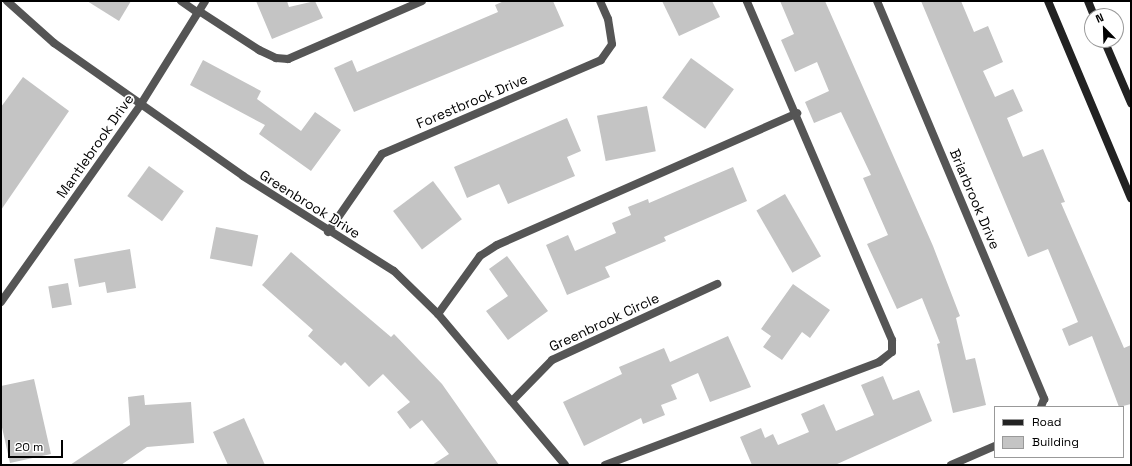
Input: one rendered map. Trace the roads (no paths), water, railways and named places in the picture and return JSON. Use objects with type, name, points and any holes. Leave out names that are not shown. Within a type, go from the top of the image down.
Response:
[{"type":"main road","points":[[1048,1],[1131,198]]},
{"type":"main road","points":[[1107,48],[1131,103]]},
{"type":"street","name":"Greenbrook Drive","points":[[7,1],[54,43],[141,104],[328,232],[394,271],[438,314],[513,400],[565,465]]},
{"type":"street","points":[[181,1],[259,50],[276,58],[288,58],[422,1]]},
{"type":"street","name":"Mantlebrook Drive","points":[[1,302],[141,104],[205,1]]},
{"type":"street","name":"Forestbrook Drive","points":[[328,232],[382,154],[601,60],[612,44],[608,19],[600,1]]},
{"type":"street","points":[[605,465],[879,362],[892,352],[892,340],[798,113],[747,1]]},
{"type":"street","name":"Briarbrook Drive","points":[[878,1],[1041,392],[1042,406]]},
{"type":"street","points":[[438,314],[480,256],[497,245],[798,113]]},
{"type":"street","name":"Greenbrook Circle","points":[[513,400],[552,360],[717,284]]},
{"type":"street","points":[[951,465],[994,446]]}]
